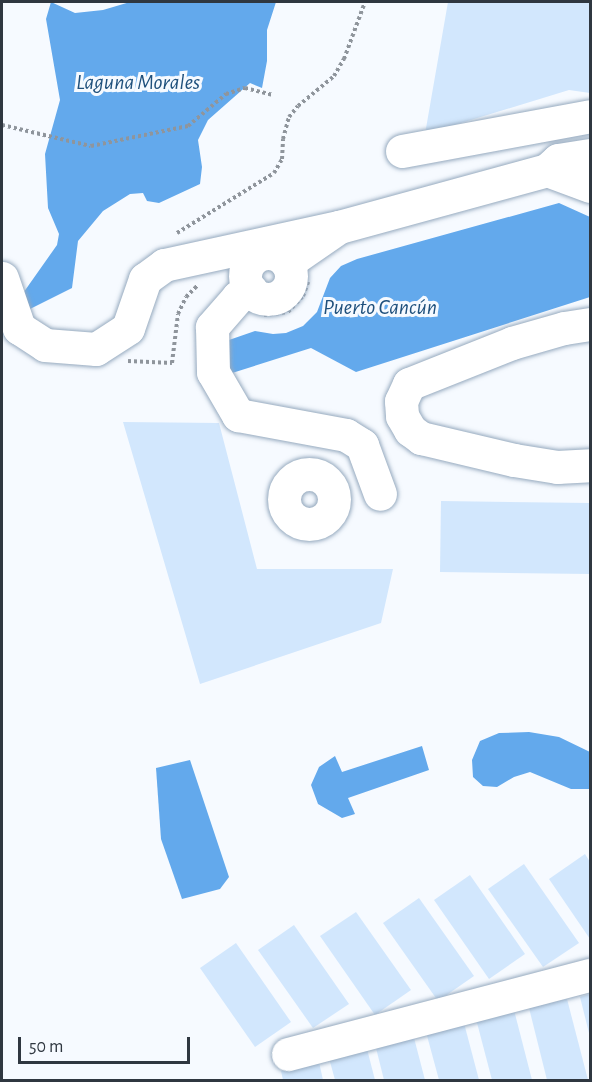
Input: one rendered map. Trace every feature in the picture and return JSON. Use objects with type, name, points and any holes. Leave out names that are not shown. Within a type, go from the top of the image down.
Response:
[{"type":"street","points":[[402,151],[591,116]]},
{"type":"street","points":[[4,285],[19,328],[45,345],[96,349],[128,328],[144,279],[164,265],[339,227],[548,170],[558,160],[591,155]]},
{"type":"street","points":[[548,170],[591,186]]},
{"type":"street","points":[[339,227],[287,263],[291,281],[282,294],[267,298],[251,290],[238,297],[212,327],[213,372],[238,415],[346,435],[362,445],[380,494]]},
{"type":"street","points":[[591,324],[564,328],[512,343],[409,384],[401,401],[402,416],[410,430],[421,438],[514,460],[557,466],[591,465]]},
{"type":"street","points":[[312,474],[318,430]]},
{"type":"street","points":[[288,1054],[591,975]]},
{"type":"path","points":[[176,234],[274,173],[282,159],[283,140],[289,117],[298,106],[334,76],[344,59],[365,2]]},
{"type":"path","points":[[2,125],[91,146],[188,126],[226,94],[245,88],[273,95]]},
{"type":"water","name":"Laguna Morales","points":[[51,2],[75,13],[103,10],[130,2],[276,2],[267,30],[267,61],[262,88],[250,83],[208,120],[198,140],[202,167],[200,184],[159,203],[147,201],[143,193],[130,194],[103,211],[78,241],[72,288],[2,323],[57,245],[59,234],[48,208],[45,154],[60,100],[46,19]]},
{"type":"water","name":"Puerto Cancún","points":[[559,203],[590,217],[590,297],[356,372],[311,348],[213,379],[203,349],[255,331],[273,334],[286,333],[303,326],[317,312],[330,278],[341,266],[357,259]]},
{"type":"water","points":[[529,732],[559,737],[590,752],[590,789],[571,789],[530,772],[514,777],[497,787],[483,786],[473,777],[472,760],[480,741],[499,733]]},
{"type":"water","points":[[422,746],[429,770],[348,798],[355,814],[342,818],[318,804],[311,785],[319,767],[335,756],[342,772]]},
{"type":"water","points":[[190,760],[229,877],[220,889],[182,899],[161,839],[156,768]]},
{"type":"building","points":[[448,2],[590,2],[590,93],[569,90],[425,134]]},
{"type":"building","points":[[123,422],[219,423],[257,569],[393,569],[381,623],[200,684]]},
{"type":"building","points":[[441,501],[590,503],[590,574],[440,572]]},
{"type":"building","points":[[585,854],[590,862],[590,939],[549,879]]},
{"type":"building","points":[[524,864],[579,943],[543,967],[488,889]]},
{"type":"building","points":[[470,875],[525,954],[489,979],[434,900]]},
{"type":"building","points":[[419,898],[474,976],[438,1001],[383,923]]},
{"type":"building","points":[[356,912],[411,990],[375,1015],[320,936]]},
{"type":"building","points":[[294,925],[349,1004],[313,1028],[258,950]]},
{"type":"building","points":[[236,943],[291,1022],[255,1047],[200,968]]},
{"type":"building","points":[[590,994],[590,1037],[580,997]]},
{"type":"building","points":[[567,999],[588,1080],[547,1080],[529,1008]]},
{"type":"building","points":[[514,1010],[532,1080],[492,1080],[476,1019]]},
{"type":"building","points":[[464,1023],[479,1080],[439,1080],[426,1032]]},
{"type":"building","points":[[413,1034],[425,1080],[384,1080],[375,1044]]},
{"type":"building","points":[[367,1049],[375,1080],[335,1080],[329,1058]]},
{"type":"building","points":[[319,1062],[323,1080],[283,1080],[281,1071]]}]
